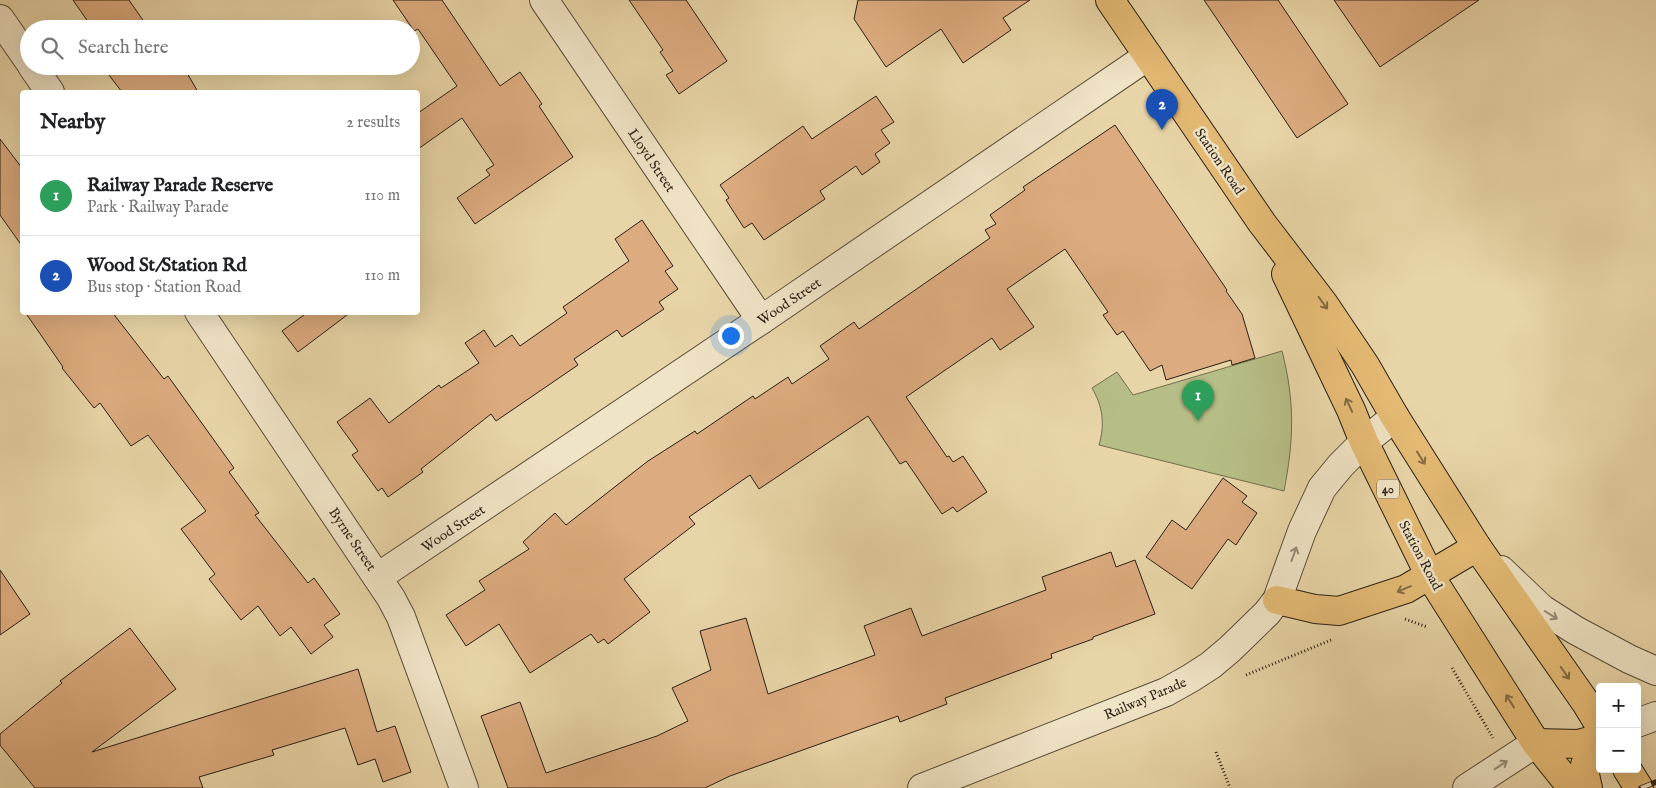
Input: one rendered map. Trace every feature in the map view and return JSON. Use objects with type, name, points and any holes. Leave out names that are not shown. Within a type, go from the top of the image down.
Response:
[{"type":"main road","name":"Station Road","points":[[1110,0],[1262,223],[1324,304],[1365,365],[1395,417],[1477,547],[1596,720]]},
{"type":"main road","name":"Station Road","points":[[1262,223],[1351,410],[1364,442],[1430,576],[1536,742],[1572,788]]},
{"type":"main road","points":[[1277,600],[1315,609],[1339,611],[1406,589],[1477,547]]},
{"type":"main road","points":[[1536,742],[1579,744],[1596,739]]},
{"type":"main road","points":[[1588,788],[1584,771],[1586,759],[1596,748]]},
{"type":"main road","points":[[1630,773],[1639,788]]},
{"type":"street","name":"Lloyd Street","points":[[544,0],[761,320]]},
{"type":"street","points":[[0,18],[20,48]]},
{"type":"street","name":"Wood Street","points":[[378,577],[761,320],[1148,56]]},
{"type":"street","points":[[38,75],[49,90]]},
{"type":"street","name":"Byrne Street","points":[[201,315],[378,577],[400,617],[464,788]]},
{"type":"street","name":"Railway Parade","points":[[922,788],[1166,692],[1192,678],[1230,650],[1277,600],[1302,531],[1322,488],[1364,442],[1395,417]]},
{"type":"street","points":[[1477,547],[1542,609],[1575,630],[1656,671]]},
{"type":"street","points":[[1641,722],[1656,716]]},
{"type":"street","points":[[1467,788],[1536,742]]},
{"type":"path","points":[[1216,752],[1230,788]]},
{"type":"green space","points":[[1282,351],[1289,387],[1292,421],[1290,454],[1284,491],[1099,445],[1102,416],[1099,402],[1092,388],[1117,372],[1133,395]]},
{"type":"building","points":[[73,0],[129,0],[143,20],[87,20]]},
{"type":"building","points":[[393,0],[442,0],[500,86],[520,72],[542,104],[539,106],[573,157],[475,224],[457,198],[490,175],[486,170],[494,165],[462,118],[420,148],[420,112],[457,86],[420,32],[420,20],[407,20]]},
{"type":"building","points":[[629,0],[686,0],[727,61],[679,94],[666,75],[673,71],[660,52],[663,50]]},
{"type":"building","points":[[858,0],[1030,0],[1003,18],[1011,30],[963,63],[941,29],[886,67],[854,19]]},
{"type":"building","points":[[1204,0],[1278,0],[1348,104],[1297,138]]},
{"type":"building","points":[[1334,0],[1479,0],[1380,67]]},
{"type":"building","points":[[109,75],[188,75],[197,90],[120,90]]},
{"type":"building","points":[[876,96],[894,122],[881,130],[890,143],[875,154],[880,162],[862,175],[856,166],[820,191],[825,199],[764,240],[752,223],[744,228],[726,200],[729,198],[720,185],[803,126],[812,139]]},
{"type":"building","points":[[1115,125],[1242,314],[1255,358],[1232,365],[1231,360],[1166,380],[1162,365],[1150,371],[1123,331],[1117,335],[1103,315],[1108,312],[1065,249],[1007,289],[1034,327],[1000,350],[992,338],[906,397],[947,457],[949,456],[953,462],[963,456],[987,492],[957,512],[953,507],[942,514],[906,461],[900,464],[868,416],[759,489],[750,475],[689,517],[695,524],[624,579],[650,612],[608,644],[604,639],[598,643],[591,634],[530,673],[499,624],[466,646],[446,615],[485,590],[479,581],[529,549],[523,542],[555,513],[566,525],[648,461],[695,431],[697,434],[753,396],[755,399],[788,377],[792,384],[829,359],[820,346],[854,322],[859,329],[990,238],[985,230],[996,224],[990,215],[1025,190],[1023,187]]},
{"type":"building","points":[[0,139],[20,165],[20,243],[0,215]]},
{"type":"building","points":[[642,220],[673,266],[665,271],[678,289],[659,302],[664,309],[622,337],[617,330],[574,359],[578,365],[496,421],[491,414],[421,469],[423,472],[388,497],[382,488],[378,491],[352,455],[358,451],[337,422],[370,398],[389,423],[439,385],[441,388],[479,363],[465,343],[484,330],[495,347],[512,335],[520,346],[567,313],[563,307],[629,261],[615,239]]},
{"type":"building","points":[[27,315],[114,315],[164,379],[168,376],[234,468],[229,472],[259,513],[255,515],[308,583],[314,578],[340,614],[324,625],[333,637],[311,654],[291,627],[280,636],[258,606],[241,620],[209,579],[215,574],[181,529],[206,511],[148,435],[131,446],[100,403],[94,408]]},
{"type":"building","points":[[304,315],[347,315],[298,352],[282,331]]},
{"type":"building","points":[[1223,478],[1247,496],[1242,502],[1257,513],[1236,545],[1228,539],[1192,589],[1146,557],[1172,520],[1186,530]]},
{"type":"building","points":[[1111,552],[1116,567],[1135,560],[1155,614],[1051,654],[1052,658],[945,698],[947,704],[900,722],[898,716],[730,776],[705,788],[508,788],[481,716],[520,702],[546,773],[657,736],[688,721],[672,688],[711,670],[700,631],[746,618],[768,694],[875,655],[864,626],[911,608],[922,636],[1046,590],[1042,577]]},
{"type":"building","points":[[0,570],[30,614],[0,635]]},
{"type":"building","points":[[130,628],[176,689],[92,752],[358,669],[377,732],[395,726],[411,772],[383,782],[375,759],[358,765],[345,728],[272,750],[274,755],[199,777],[203,788],[35,788],[0,745],[0,734],[62,683],[60,681]]},
{"type":"railway","points":[[1641,788],[1656,782]]},
{"type":"place","name":"Wood St/Station Rd","points":[[1162,130]]},
{"type":"place","name":"Railway Parade Reserve","points":[[1198,421]]}]
